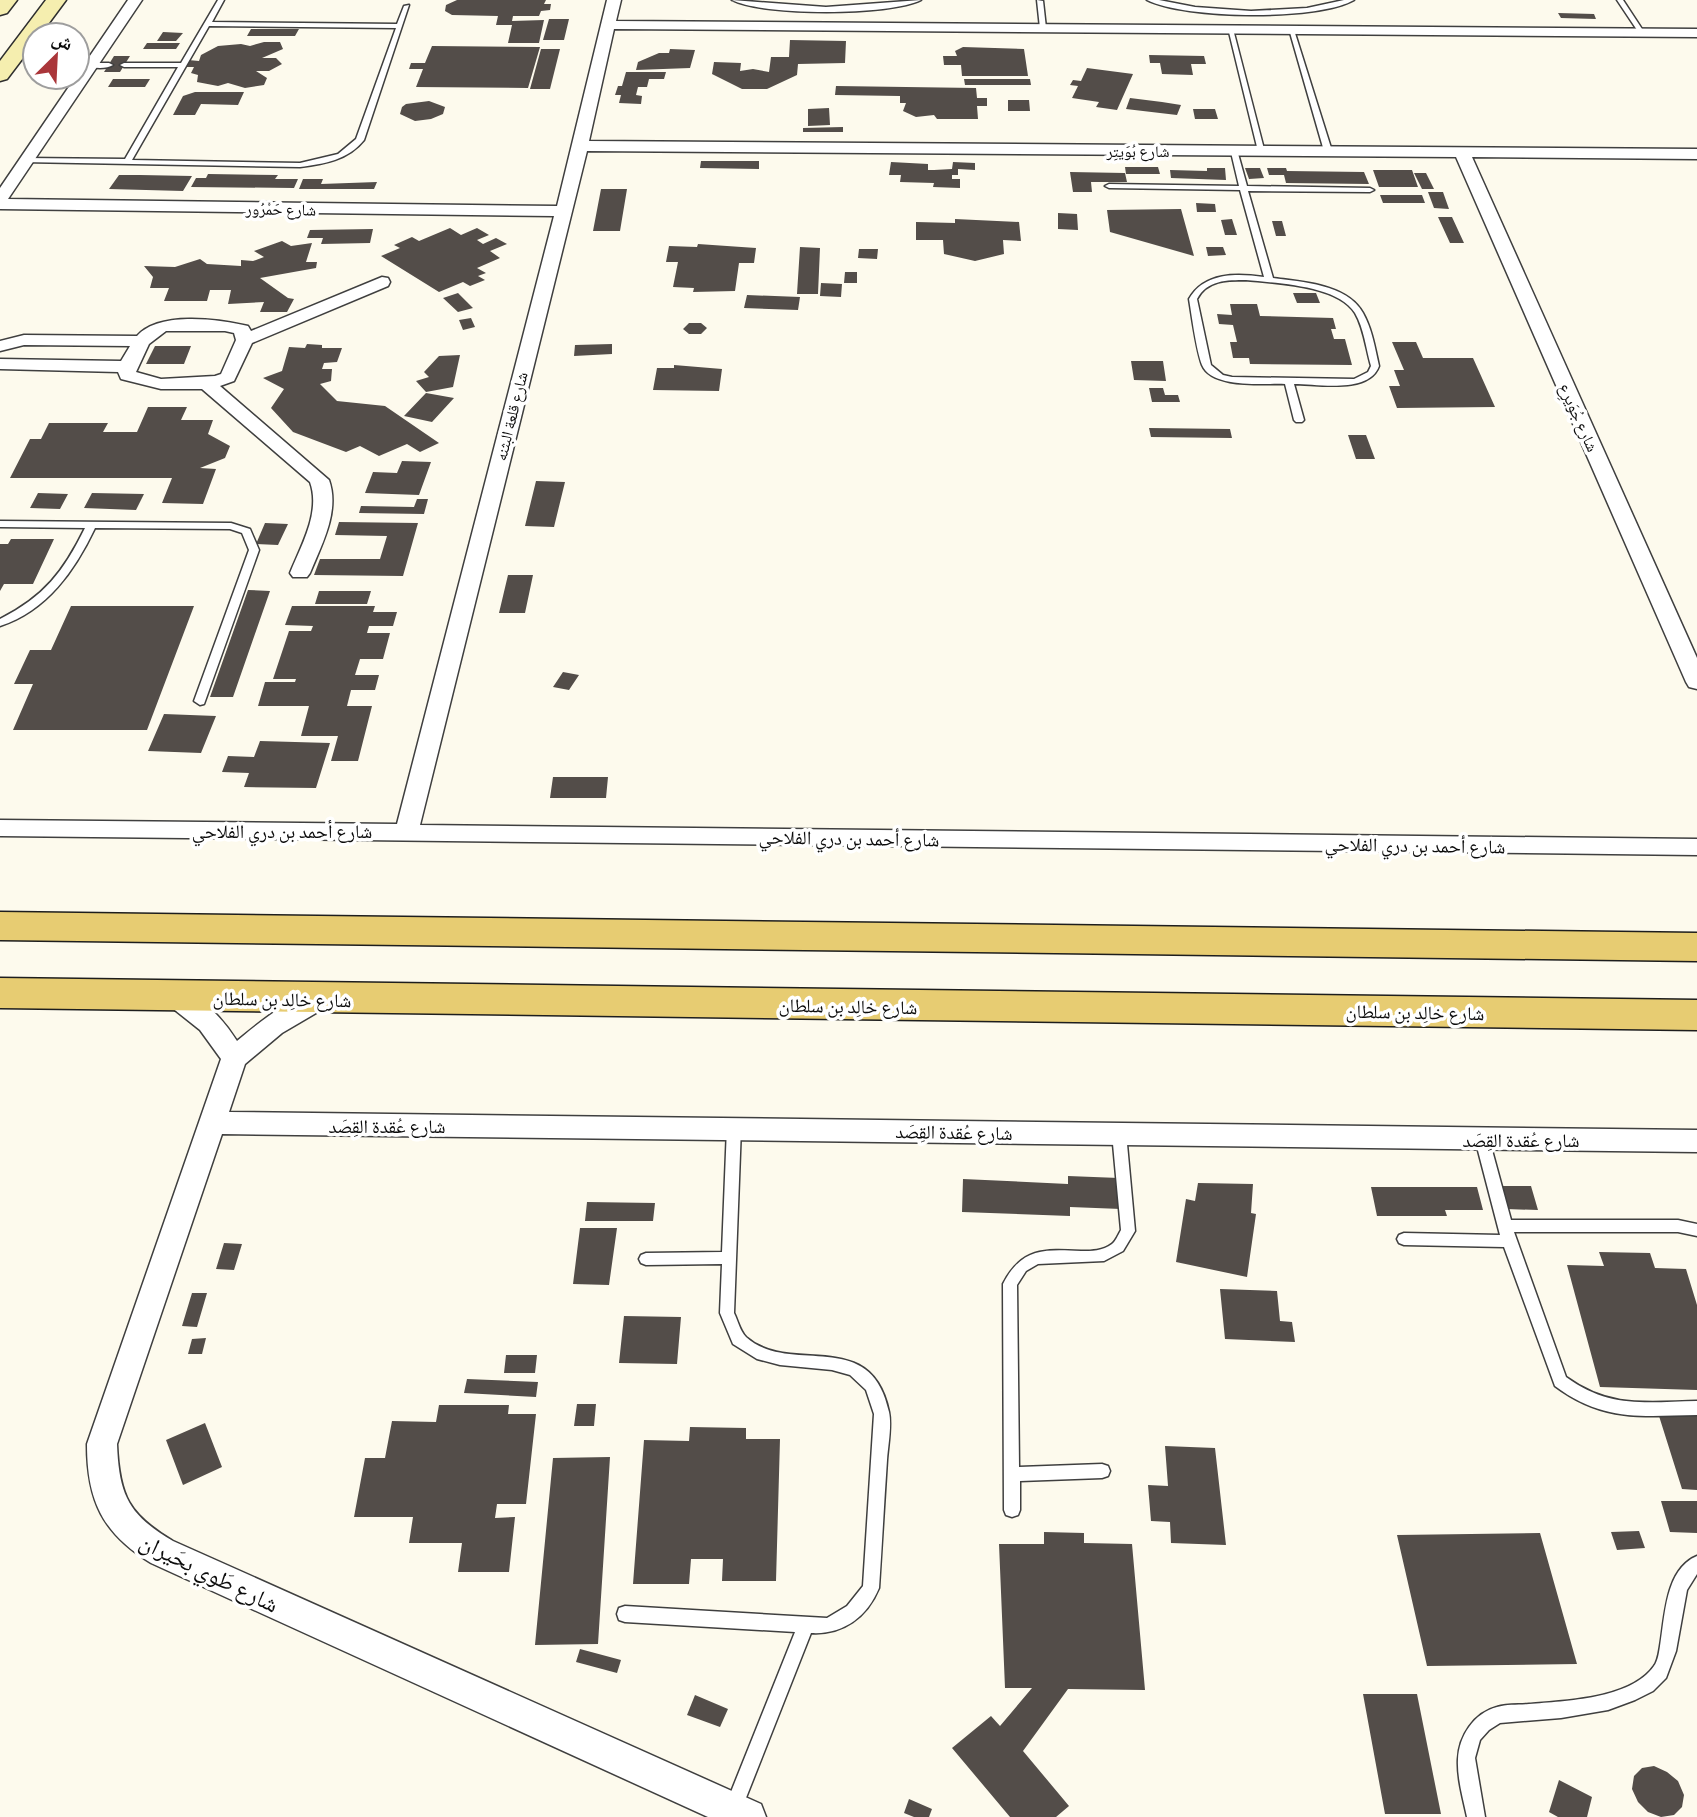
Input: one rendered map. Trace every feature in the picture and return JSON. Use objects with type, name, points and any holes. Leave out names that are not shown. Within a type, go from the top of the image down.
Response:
[{"type":"main road","points":[[6,926],[1697,947]]},
{"type":"main road","name":"شارع خالِد بن سلطان","points":[[0,993],[1697,1015]]},
{"type":"street","points":[[0,9],[7,0]]},
{"type":"street","points":[[0,75],[56,0]]},
{"type":"street","points":[[91,65],[135,0]]},
{"type":"street","name":"شارع قلعة البثنه","points":[[407,831],[561,211],[580,146],[614,0]]},
{"type":"street","points":[[607,25],[1697,33]]},
{"type":"street","points":[[0,202],[25,160],[73,91]]},
{"type":"street","name":"شارع بُوَيتِر","points":[[580,146],[1697,154]]},
{"type":"street","name":"شارع جُوَيرِع","points":[[1462,152],[1697,681]]},
{"type":"street","name":"شارع حَمْرُور","points":[[0,202],[561,211]]},
{"type":"street","points":[[245,340],[382,282]]},
{"type":"street","points":[[173,325],[232,326],[245,333],[245,340],[228,376],[207,384],[136,381],[127,375],[127,367],[141,341],[151,330],[173,325]]},
{"type":"street","points":[[0,346],[24,340],[141,341]]},
{"type":"street","points":[[0,364],[127,367]]},
{"type":"street","points":[[207,384],[319,480],[324,488],[323,508],[300,573]]},
{"type":"street","name":"شارع أحمد بن دري الفلاحي","points":[[0,828],[1697,847]]},
{"type":"street","points":[[175,996],[211,1023],[234,1059],[273,1026],[319,999]]},
{"type":"street","name":"شارع طَوي بحَيران","points":[[234,1059],[102,1444],[101,1469],[107,1493],[118,1516],[136,1538],[162,1552],[741,1813]]},
{"type":"street","name":"شارع عُقدة القِصَد","points":[[212,1123],[1697,1141]]},
{"type":"lane","points":[[127,162],[221,0]]},
{"type":"lane","points":[[735,0],[773,7],[877,8],[918,0]]},
{"type":"lane","points":[[1150,0],[1179,8],[1210,11],[1320,10],[1351,0]]},
{"type":"lane","points":[[1620,0],[1641,32]]},
{"type":"lane","points":[[1040,1],[1043,28]]},
{"type":"lane","points":[[25,160],[300,164],[333,159],[346,154],[360,140],[407,6]]},
{"type":"lane","points":[[207,24],[400,26]]},
{"type":"lane","points":[[1230,29],[1262,150]]},
{"type":"lane","points":[[1291,30],[1328,151]]},
{"type":"lane","points":[[91,65],[109,65]]},
{"type":"lane","points":[[124,65],[182,65]]},
{"type":"lane","points":[[1233,150],[1269,280]]},
{"type":"lane","points":[[1109,186],[1370,190]]},
{"type":"lane","points":[[1246,277],[1269,280],[1321,290],[1349,301],[1360,316],[1375,366],[1370,376],[1354,382],[1289,382],[1232,380],[1211,372],[1207,366],[1193,299],[1196,291],[1216,280],[1246,277]]},
{"type":"lane","points":[[1289,382],[1299,420]]},
{"type":"lane","points":[[0,524],[231,526],[246,531],[254,550],[200,701]]},
{"type":"lane","points":[[0,623],[28,608],[61,580],[73,566],[92,524]]},
{"type":"lane","points":[[625,1615],[827,1626],[846,1619],[862,1606],[871,1588],[882,1413],[879,1395],[868,1378],[852,1367],[831,1362],[771,1358],[754,1352],[739,1342],[730,1328],[727,1313],[734,1128]]},
{"type":"lane","points":[[1012,1510],[1010,1283],[1014,1273],[1026,1262],[1045,1255],[1106,1255],[1125,1242],[1128,1231],[1119,1133]]},
{"type":"lane","points":[[1482,1139],[1507,1234],[1560,1381],[1577,1396],[1616,1408],[1697,1408]]},
{"type":"lane","points":[[1404,1240],[1678,1226],[1697,1230]]},
{"type":"lane","points":[[646,1259],[730,1258]]},
{"type":"lane","points":[[1011,1474],[1102,1471]]},
{"type":"lane","points":[[1476,1817],[1467,1759],[1471,1734],[1482,1721],[1498,1715],[1601,1703],[1650,1683],[1662,1670],[1679,1584],[1689,1569],[1697,1564]]},
{"type":"lane","points":[[741,1813],[806,1625]]},
{"type":"building","points":[[457,0],[546,0],[544,4],[551,4],[550,10],[541,11],[539,16],[513,16],[512,21],[544,20],[539,43],[508,43],[512,25],[496,25],[498,16],[452,15],[445,11],[446,5]]},
{"type":"building","points":[[1558,13],[1594,14],[1596,19],[1561,18]]},
{"type":"building","points":[[549,19],[569,19],[564,40],[543,40]]},
{"type":"building","points":[[251,29],[299,29],[295,36],[247,36]]},
{"type":"building","points":[[163,32],[183,33],[176,41],[157,41]]},
{"type":"building","points":[[790,40],[846,41],[845,63],[798,64],[797,75],[767,89],[742,89],[712,74],[714,62],[741,63],[740,71],[753,69],[769,72],[771,57],[789,57]]},
{"type":"building","points":[[264,42],[280,42],[283,49],[262,58],[276,58],[282,64],[269,71],[256,71],[267,78],[264,85],[245,88],[228,83],[218,86],[197,82],[198,75],[191,73],[194,67],[183,67],[188,60],[199,61],[201,55],[218,46],[250,46]]},
{"type":"building","points":[[147,43],[180,43],[176,49],[143,49]]},
{"type":"building","points":[[432,46],[540,47],[528,88],[416,87],[423,69],[409,69],[411,63],[425,63]]},
{"type":"building","points":[[963,47],[1024,49],[1028,76],[962,76],[961,65],[944,65],[943,56],[957,56],[955,51]]},
{"type":"building","points":[[541,49],[560,49],[550,89],[530,89]]},
{"type":"building","points":[[670,49],[695,50],[690,68],[636,70],[638,62],[659,53],[669,53]]},
{"type":"building","points":[[1149,55],[1204,56],[1206,64],[1191,64],[1193,75],[1162,74],[1160,63],[1150,63]]},
{"type":"building","points":[[114,56],[130,56],[120,72],[104,72]]},
{"type":"building","points":[[1087,68],[1133,74],[1117,110],[1096,107],[1099,102],[1072,98],[1078,86],[1070,85],[1073,80],[1081,81]]},
{"type":"building","points":[[626,72],[666,72],[664,79],[649,79],[647,87],[638,87],[636,95],[642,96],[641,104],[619,103],[621,95],[615,95],[618,86],[622,86]]},
{"type":"building","points":[[113,79],[150,79],[145,87],[108,87]]},
{"type":"building","points":[[964,79],[1030,79],[1031,85],[965,85]]},
{"type":"building","points":[[836,86],[976,88],[977,98],[987,98],[987,106],[977,106],[978,119],[937,119],[934,115],[916,117],[903,111],[906,103],[900,103],[900,96],[835,95]]},
{"type":"building","points":[[195,92],[244,92],[238,105],[201,104],[195,115],[173,115],[183,96]]},
{"type":"building","points":[[1130,98],[1181,105],[1177,115],[1126,109]]},
{"type":"building","points":[[1008,100],[1029,100],[1030,111],[1008,111]]},
{"type":"building","points":[[429,101],[445,107],[443,114],[415,121],[400,114],[406,104]]},
{"type":"building","points":[[829,108],[830,125],[808,126],[808,109]]},
{"type":"building","points":[[1193,109],[1215,109],[1218,119],[1195,119]]},
{"type":"building","points":[[843,127],[843,132],[803,132],[803,128]]},
{"type":"building","points":[[701,161],[759,161],[759,169],[700,168]]},
{"type":"building","points":[[891,162],[928,164],[928,170],[952,169],[953,162],[975,163],[975,170],[958,169],[958,175],[952,175],[952,179],[960,179],[960,188],[933,187],[934,183],[900,182],[901,175],[889,175]]},
{"type":"building","points":[[1125,167],[1158,167],[1160,174],[1126,174]]},
{"type":"building","points":[[1207,168],[1225,168],[1226,180],[1171,178],[1170,170],[1207,171]]},
{"type":"building","points":[[1245,168],[1260,168],[1264,178],[1249,179]]},
{"type":"building","points":[[1267,168],[1286,168],[1287,171],[1364,172],[1369,184],[1286,183],[1284,175],[1269,175]]},
{"type":"building","points":[[1373,170],[1412,170],[1418,187],[1379,187]]},
{"type":"building","points":[[1070,172],[1125,173],[1127,182],[1091,182],[1092,192],[1073,192]]},
{"type":"building","points":[[1414,173],[1426,173],[1434,189],[1422,189]]},
{"type":"building","points":[[208,174],[278,175],[275,179],[298,179],[294,188],[191,187],[196,178],[206,178]]},
{"type":"building","points":[[119,175],[192,176],[183,191],[109,189]]},
{"type":"building","points":[[303,179],[323,179],[321,184],[377,182],[374,189],[299,189]]},
{"type":"building","points":[[601,189],[627,189],[620,231],[593,231]]},
{"type":"building","points":[[1428,192],[1443,192],[1449,209],[1434,208]]},
{"type":"building","points":[[1380,195],[1422,195],[1425,203],[1383,203]]},
{"type":"building","points":[[1196,203],[1215,204],[1216,212],[1197,212]]},
{"type":"building","points":[[1181,209],[1194,256],[1110,232],[1107,210]]},
{"type":"building","points":[[1058,213],[1077,214],[1078,230],[1058,229]]},
{"type":"building","points":[[1438,217],[1452,217],[1464,243],[1450,243]]},
{"type":"building","points":[[955,219],[1019,222],[1021,241],[1003,240],[1004,254],[975,261],[944,254],[943,240],[916,240],[916,222],[955,223]]},
{"type":"building","points":[[1232,219],[1237,235],[1225,235],[1221,220]]},
{"type":"building","points":[[1272,221],[1282,221],[1286,236],[1276,236]]},
{"type":"building","points":[[450,228],[461,235],[477,228],[489,235],[477,240],[483,244],[496,238],[507,244],[490,251],[500,258],[477,268],[486,273],[478,276],[485,280],[470,286],[463,282],[439,292],[381,256],[400,248],[394,245],[412,237],[419,241]]},
{"type":"building","points":[[373,229],[370,243],[321,244],[323,238],[307,238],[310,230]]},
{"type":"building","points":[[282,241],[291,246],[312,243],[306,262],[317,262],[316,268],[260,278],[288,298],[294,299],[287,312],[260,312],[264,302],[228,304],[231,290],[210,290],[207,301],[164,301],[169,288],[150,288],[153,277],[144,266],[175,267],[200,259],[207,264],[241,266],[241,260],[253,261],[264,257],[254,251]]},
{"type":"building","points":[[698,244],[756,248],[754,263],[739,263],[735,291],[693,292],[694,288],[673,287],[678,262],[666,262],[669,246],[697,247]]},
{"type":"building","points":[[800,247],[820,248],[818,294],[797,294]]},
{"type":"building","points":[[1206,247],[1223,247],[1226,255],[1208,256]]},
{"type":"building","points":[[859,249],[878,249],[877,259],[858,258]]},
{"type":"building","points":[[845,272],[857,272],[857,283],[844,283]]},
{"type":"building","points":[[821,283],[842,284],[841,297],[820,296]]},
{"type":"building","points":[[458,293],[473,308],[458,312],[443,298]]},
{"type":"building","points":[[1293,293],[1316,293],[1320,303],[1297,303]]},
{"type":"building","points":[[747,295],[800,297],[798,310],[744,308]]},
{"type":"building","points":[[1230,304],[1257,304],[1260,316],[1333,318],[1336,329],[1331,329],[1334,339],[1345,339],[1352,365],[1250,364],[1249,358],[1233,358],[1230,342],[1237,342],[1233,325],[1219,324],[1217,314],[1232,315]]},
{"type":"building","points":[[471,318],[475,327],[463,330],[459,320]]},
{"type":"building","points":[[689,323],[701,323],[707,328],[701,334],[689,334],[683,329]]},
{"type":"building","points":[[1392,342],[1416,342],[1423,358],[1473,358],[1495,407],[1397,408],[1389,386],[1400,386],[1394,370],[1404,370]]},
{"type":"building","points":[[307,344],[322,345],[322,348],[342,348],[337,362],[324,363],[322,369],[332,369],[331,381],[320,384],[337,401],[385,406],[439,443],[420,452],[407,444],[379,456],[360,446],[346,452],[293,432],[271,408],[284,389],[263,378],[282,371],[289,347],[305,348]]},
{"type":"building","points":[[612,344],[612,354],[574,356],[575,345]]},
{"type":"building","points":[[155,346],[191,346],[184,364],[146,364]]},
{"type":"building","points":[[460,355],[453,387],[426,392],[416,381],[429,377],[424,372],[439,356]]},
{"type":"building","points":[[1131,361],[1163,361],[1166,381],[1134,380]]},
{"type":"building","points":[[674,365],[722,369],[719,391],[653,390],[657,368],[674,368]]},
{"type":"building","points":[[1149,388],[1163,388],[1165,395],[1178,395],[1180,402],[1152,402]]},
{"type":"building","points":[[426,393],[454,398],[432,422],[404,416]]},
{"type":"building","points":[[148,407],[187,407],[181,420],[213,420],[208,434],[230,446],[225,458],[200,468],[216,469],[203,504],[162,503],[172,478],[10,478],[30,439],[41,439],[49,423],[108,423],[103,432],[137,432]]},
{"type":"building","points":[[1149,428],[1230,429],[1232,438],[1151,437]]},
{"type":"building","points":[[1348,435],[1366,435],[1375,459],[1356,459]]},
{"type":"building","points":[[402,461],[431,462],[419,495],[365,493],[373,472],[397,473]]},
{"type":"building","points":[[536,481],[565,482],[554,527],[525,526]]},
{"type":"building","points":[[38,493],[68,494],[60,509],[30,508]]},
{"type":"building","points":[[92,493],[144,494],[136,510],[84,508]]},
{"type":"building","points":[[417,499],[428,499],[424,514],[359,513],[361,506],[414,507]]},
{"type":"building","points":[[339,522],[418,523],[403,576],[314,575],[320,559],[380,559],[387,536],[335,535]]},
{"type":"building","points":[[265,523],[288,524],[278,545],[256,544]]},
{"type":"building","points":[[11,539],[54,539],[33,584],[4,584],[0,591],[0,544],[8,544]]},
{"type":"building","points":[[508,575],[533,575],[525,613],[499,613]]},
{"type":"building","points":[[248,590],[270,591],[233,697],[210,697]]},
{"type":"building","points":[[319,591],[371,591],[367,604],[315,604]]},
{"type":"building","points":[[71,606],[194,606],[147,730],[13,730],[33,684],[14,684],[30,650],[51,650]]},
{"type":"building","points":[[292,606],[375,606],[373,612],[397,612],[393,626],[369,626],[367,633],[390,633],[383,659],[360,659],[355,675],[379,675],[375,690],[351,690],[347,706],[372,706],[358,761],[331,761],[338,736],[301,736],[309,706],[258,706],[265,682],[295,682],[296,679],[273,679],[289,631],[311,631],[313,626],[285,625]]},
{"type":"building","points":[[563,672],[579,675],[569,690],[553,687]]},
{"type":"building","points":[[164,714],[216,716],[201,753],[148,751]]},
{"type":"building","points":[[260,741],[330,743],[316,788],[244,787],[249,773],[222,772],[228,756],[254,757]]},
{"type":"building","points":[[553,777],[608,777],[606,798],[550,798]]},
{"type":"building","points":[[1068,1176],[1119,1178],[1121,1209],[1070,1207],[1070,1216],[962,1212],[963,1179],[1068,1184]]},
{"type":"building","points":[[1198,1183],[1253,1184],[1251,1213],[1256,1214],[1247,1277],[1176,1262],[1186,1199],[1195,1201]]},
{"type":"building","points":[[1500,1186],[1531,1186],[1538,1210],[1506,1209]]},
{"type":"building","points":[[1371,1187],[1477,1187],[1483,1210],[1445,1210],[1447,1216],[1377,1216]]},
{"type":"building","points":[[587,1202],[655,1203],[653,1221],[585,1221]]},
{"type":"building","points":[[580,1228],[617,1228],[609,1285],[573,1284]]},
{"type":"building","points":[[224,1243],[242,1244],[234,1270],[216,1269]]},
{"type":"building","points":[[1599,1252],[1650,1253],[1655,1268],[1686,1269],[1697,1305],[1697,1390],[1600,1387],[1567,1265],[1604,1266]]},
{"type":"building","points":[[1220,1289],[1277,1291],[1280,1321],[1292,1322],[1295,1342],[1225,1339]]},
{"type":"building","points":[[192,1293],[207,1293],[197,1327],[182,1326]]},
{"type":"building","points":[[624,1316],[681,1317],[677,1364],[619,1363]]},
{"type":"building","points":[[206,1338],[202,1354],[188,1354],[192,1339]]},
{"type":"building","points":[[506,1355],[537,1355],[535,1373],[504,1373]]},
{"type":"building","points":[[467,1379],[538,1382],[536,1397],[464,1393]]},
{"type":"building","points":[[577,1404],[596,1404],[594,1426],[574,1426]]},
{"type":"building","points":[[439,1405],[509,1405],[508,1414],[536,1414],[526,1504],[497,1504],[495,1518],[515,1517],[509,1572],[458,1572],[462,1543],[409,1543],[413,1517],[354,1517],[365,1458],[385,1458],[392,1421],[436,1422]]},
{"type":"building","points":[[1659,1416],[1697,1416],[1697,1490],[1682,1489]]},
{"type":"building","points":[[205,1423],[222,1467],[183,1485],[166,1440]]},
{"type":"building","points":[[690,1427],[746,1428],[746,1439],[780,1439],[776,1581],[722,1581],[723,1559],[691,1559],[689,1584],[633,1584],[644,1440],[689,1441]]},
{"type":"building","points":[[1165,1446],[1215,1448],[1226,1545],[1171,1543],[1170,1522],[1151,1521],[1148,1485],[1168,1486]]},
{"type":"building","points":[[610,1457],[598,1644],[535,1645],[553,1458]]},
{"type":"building","points":[[1661,1501],[1697,1501],[1697,1533],[1670,1532]]},
{"type":"building","points":[[1639,1531],[1645,1548],[1617,1550],[1611,1532]]},
{"type":"building","points":[[1044,1532],[1084,1533],[1084,1543],[1132,1544],[1145,1690],[1068,1689],[1023,1751],[1069,1806],[1056,1817],[1010,1817],[952,1748],[991,1716],[1000,1726],[1032,1688],[1005,1688],[999,1544],[1044,1544]]},
{"type":"building","points":[[1540,1533],[1577,1664],[1427,1666],[1397,1535]]},
{"type":"building","points":[[580,1649],[621,1660],[617,1673],[576,1662]]},
{"type":"building","points":[[1363,1694],[1417,1694],[1441,1814],[1385,1814]]},
{"type":"building","points":[[695,1695],[728,1709],[720,1727],[687,1715]]},
{"type":"building","points":[[1654,1766],[1678,1781],[1684,1795],[1682,1807],[1674,1815],[1661,1817],[1648,1812],[1638,1802],[1632,1789],[1634,1776],[1642,1768]]},
{"type":"building","points":[[1559,1780],[1592,1797],[1587,1817],[1558,1817],[1549,1812]]},
{"type":"building","points":[[909,1799],[932,1809],[929,1817],[914,1817],[904,1813]]}]
